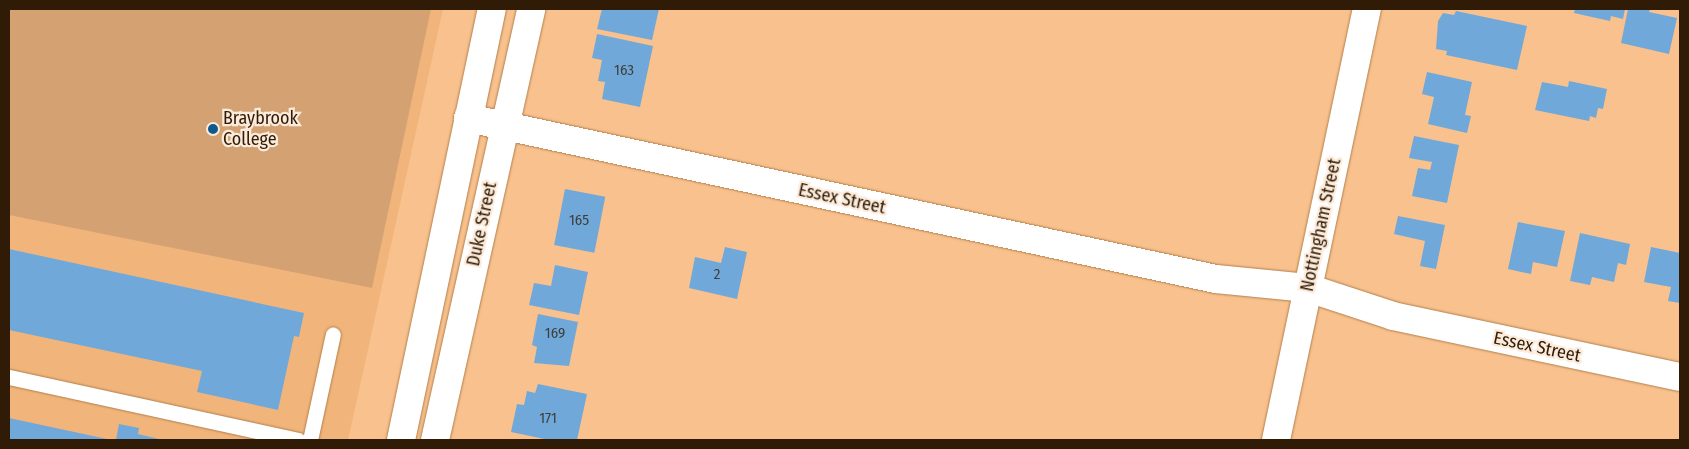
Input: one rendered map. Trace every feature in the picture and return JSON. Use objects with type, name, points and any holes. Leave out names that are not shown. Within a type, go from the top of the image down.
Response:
[{"type":"street","name":"Duke Street","points":[[401,440],[492,9]]},
{"type":"street","name":"Duke Street","points":[[435,440],[503,126],[531,9]]},
{"type":"street","name":"Nottingham Street","points":[[1276,440],[1367,9]]},
{"type":"street","name":"Essex Street","points":[[468,118],[1680,377]]},
{"type":"lane","points":[[310,440],[333,334]]},
{"type":"lane","points":[[9,377],[298,440]]},
{"type":"shaded area","name":"Braybrook College","points":[[9,9],[443,9],[348,440],[9,440]]},
{"type":"shaded area","name":"Braybrook College","points":[[9,9],[431,9],[372,288],[9,215]]},
{"type":"building","points":[[602,9],[659,9],[652,40],[597,29]]},
{"type":"building","points":[[1575,9],[1625,9],[1623,19],[1611,16],[1610,21],[1574,13]]},
{"type":"building","points":[[1628,9],[1650,9],[1649,12],[1677,18],[1669,54],[1621,43]]},
{"type":"building","points":[[1456,11],[1527,26],[1517,70],[1446,55],[1447,51],[1436,49],[1438,21],[1443,13],[1454,15]]},
{"type":"building","points":[[597,34],[653,46],[640,107],[602,99],[605,82],[598,81],[602,60],[592,58]]},
{"type":"building","points":[[1427,72],[1472,82],[1465,115],[1471,116],[1467,133],[1428,124],[1434,97],[1422,94]]},
{"type":"building","points":[[1569,81],[1607,89],[1603,109],[1598,108],[1596,118],[1590,116],[1589,121],[1535,110],[1542,82],[1568,87]]},
{"type":"building","points":[[1414,136],[1459,145],[1447,203],[1412,196],[1418,168],[1430,170],[1432,162],[1409,158]]},
{"type":"building","points":[[565,189],[605,197],[594,253],[554,245]]},
{"type":"building","points":[[1398,216],[1445,225],[1436,269],[1420,266],[1425,241],[1394,234]]},
{"type":"building","points":[[1518,222],[1565,231],[1557,267],[1533,262],[1531,274],[1508,269]]},
{"type":"building","points":[[1580,233],[1630,244],[1626,265],[1618,263],[1614,282],[1592,277],[1590,285],[1570,281]]},
{"type":"building","points":[[725,247],[747,252],[737,299],[689,288],[695,257],[721,263]]},
{"type":"building","points":[[1651,247],[1680,253],[1680,303],[1668,301],[1671,287],[1644,282]]},
{"type":"building","points":[[9,249],[304,313],[299,337],[294,336],[278,410],[197,392],[202,371],[9,330]]},
{"type":"building","points":[[555,265],[588,272],[579,315],[529,305],[534,283],[551,286]]},
{"type":"building","points":[[538,314],[578,322],[569,366],[534,363],[537,347],[532,345]]},
{"type":"building","points":[[538,384],[587,394],[577,440],[549,440],[511,432],[517,404],[524,405],[527,391],[535,393]]},
{"type":"building","points":[[9,418],[107,439],[107,440],[9,440]]},
{"type":"building","points":[[119,424],[139,428],[138,434],[163,440],[116,440]]},
{"type":"place","name":"Braybrook College","points":[[213,129]]}]
